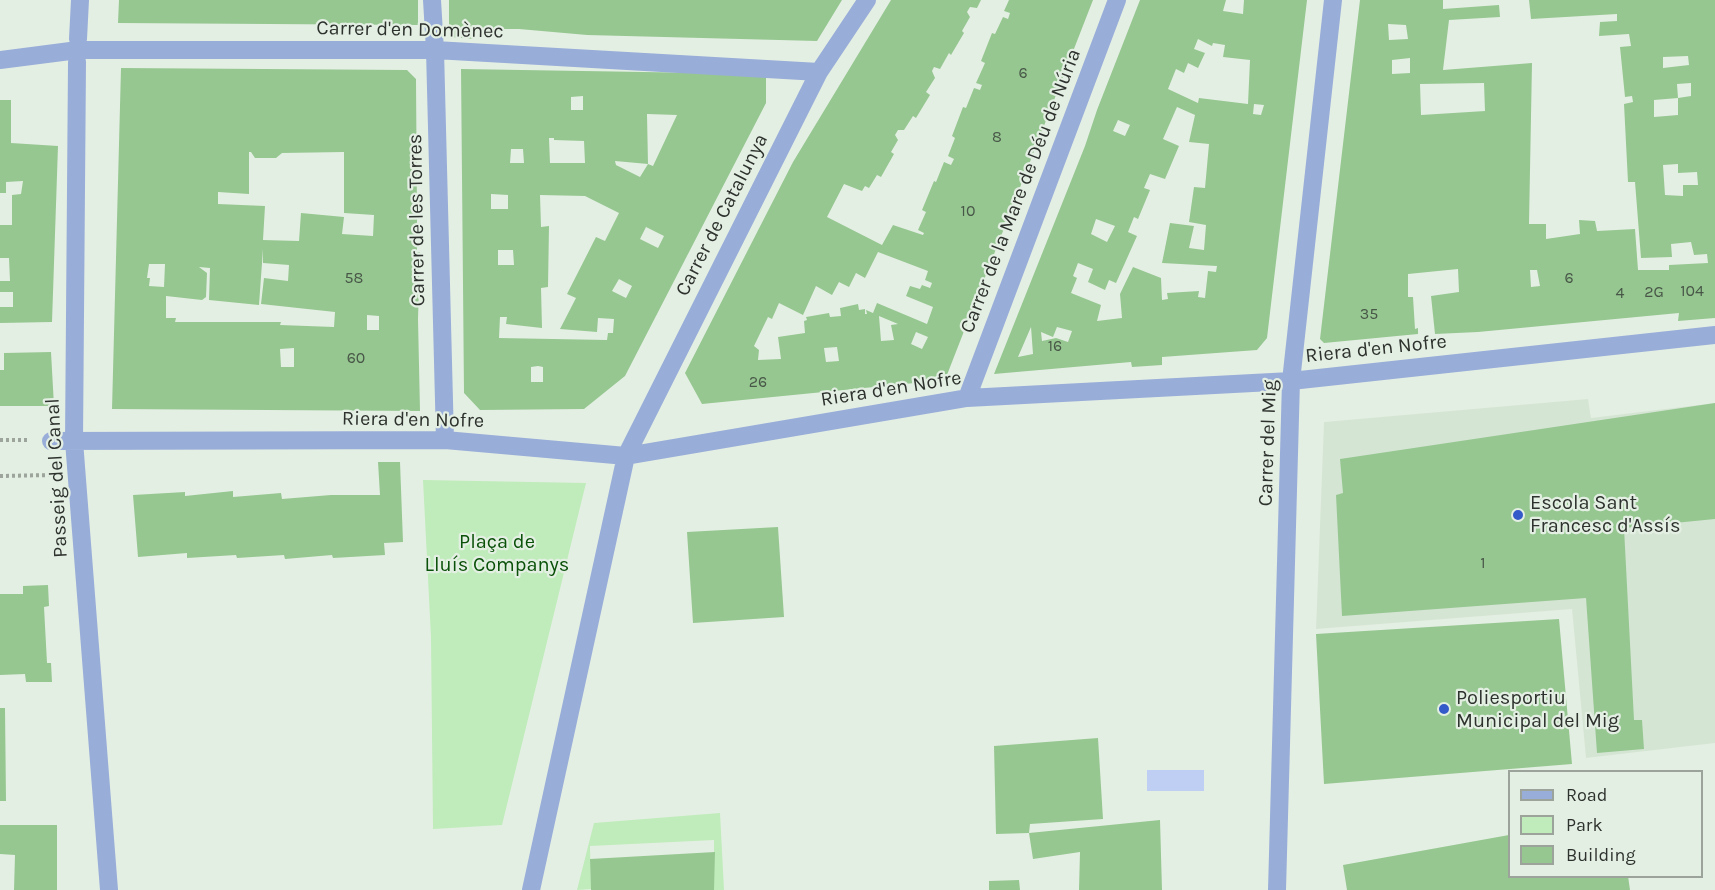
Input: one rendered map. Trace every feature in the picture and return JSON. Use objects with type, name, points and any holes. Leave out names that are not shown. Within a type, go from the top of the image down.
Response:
[{"type":"street","points":[[78,39],[80,0]]},
{"type":"street","name":"Carrer de les Torres","points":[[432,0],[445,440]]},
{"type":"street","name":"Carrer de Catalunya","points":[[626,456],[819,72],[867,0]]},
{"type":"street","name":"Carrer de la Mare de Déu de Núria","points":[[968,398],[1117,0]]},
{"type":"street","name":"Carrer del Mig","points":[[1278,890],[1291,381],[1333,0]]},
{"type":"street","name":"Carrer d'en Domènec","points":[[0,60],[78,50],[435,50],[819,72]]},
{"type":"street","name":"Passeig del Canal","points":[[77,62],[74,441],[109,890]]},
{"type":"street","name":"Riera d'en Nofre","points":[[51,441],[445,440],[626,456],[968,398],[1291,381],[1715,335]]},
{"type":"street","points":[[531,890],[626,456]]},
{"type":"path","points":[[0,476],[77,475]]},
{"type":"shaded area","name":"Escola Sant Francesc d'Assís","points":[[1588,399],[1591,418],[1715,403],[1715,743],[1586,758],[1572,609],[1316,629],[1324,422]]},
{"type":"green space","name":"Plaça de Lluís Companys","points":[[423,480],[586,483],[502,825],[433,829],[431,637]]},
{"type":"green space","points":[[720,813],[724,890],[714,890],[714,840],[590,846],[591,889],[577,890],[594,823]]},
{"type":"water","points":[[1147,770],[1204,770],[1204,791],[1147,791]]},
{"type":"building","points":[[119,0],[418,0],[418,25],[118,23]]},
{"type":"building","points":[[449,0],[842,0],[817,41],[587,35],[519,29],[475,29],[475,39],[449,37]]},
{"type":"building","points":[[891,0],[981,0],[977,8],[970,7],[967,12],[970,17],[951,55],[949,53],[940,69],[934,67],[932,71],[935,78],[926,92],[930,95],[916,118],[913,116],[904,130],[898,130],[895,135],[898,140],[891,152],[894,154],[881,177],[877,175],[869,188],[865,186],[862,191],[844,184],[827,217],[882,245],[893,225],[923,235],[924,233],[918,230],[926,212],[922,210],[944,162],[951,165],[954,159],[948,156],[955,138],[952,136],[963,107],[966,108],[974,88],[980,90],[982,85],[976,83],[985,63],[981,61],[992,33],[995,34],[1003,17],[1008,19],[1010,13],[1004,11],[1009,0],[1093,0],[945,380],[702,404],[685,373],[793,162]],"holes":[[[878,252],[928,271],[925,280],[932,283],[930,288],[922,285],[920,289],[910,286],[906,296],[933,307],[927,324],[877,303],[873,313],[866,310],[867,314],[865,314],[865,309],[859,310],[858,304],[840,308],[841,316],[830,317],[829,313],[806,317],[805,333],[778,337],[781,359],[758,360],[759,350],[754,346],[768,317],[772,319],[779,303],[803,315],[816,286],[832,295],[839,282],[849,287],[856,273],[865,278]],[[879,316],[898,324],[891,325],[894,340],[881,341]],[[916,332],[928,337],[922,349],[911,344]],[[837,347],[839,361],[826,362],[824,348]]]},
{"type":"building","points":[[1140,0],[1226,0],[1223,11],[1243,14],[1244,0],[1307,0],[1267,338],[1257,350],[1162,357],[1162,365],[1132,367],[1131,362],[994,374],[1085,146]],"holes":[[[1198,39],[1212,46],[1213,43],[1225,45],[1223,57],[1250,60],[1248,104],[1199,98],[1198,103],[1168,89],[1176,69],[1184,73],[1188,63],[1198,68],[1205,53],[1194,49]],[[1254,104],[1264,105],[1261,115],[1253,114]],[[1177,107],[1195,115],[1189,142],[1209,144],[1205,188],[1194,187],[1189,222],[1206,225],[1204,250],[1189,248],[1194,226],[1170,223],[1162,263],[1217,266],[1216,272],[1208,271],[1205,298],[1198,297],[1199,291],[1167,293],[1168,299],[1162,300],[1161,278],[1133,267],[1120,294],[1122,318],[1097,321],[1101,305],[1071,293],[1077,278],[1073,276],[1078,263],[1093,269],[1088,282],[1105,290],[1109,280],[1116,283],[1137,236],[1128,232],[1134,217],[1138,219],[1150,190],[1144,188],[1150,174],[1165,179],[1179,146],[1163,139]],[[1118,120],[1130,125],[1125,136],[1113,131]],[[1096,219],[1115,226],[1107,242],[1091,234]],[[1031,327],[1033,354],[1018,357]],[[1057,327],[1072,331],[1068,342],[1056,338],[1042,341],[1041,332],[1053,337]]]},
{"type":"building","points":[[1360,0],[1443,0],[1443,9],[1499,5],[1500,17],[1449,20],[1443,70],[1532,63],[1529,224],[1546,224],[1546,239],[1580,234],[1579,220],[1595,221],[1597,231],[1635,229],[1638,270],[1669,270],[1669,265],[1708,263],[1707,254],[1694,255],[1691,242],[1671,244],[1672,257],[1641,258],[1635,182],[1628,182],[1624,104],[1633,102],[1632,96],[1625,97],[1620,47],[1631,46],[1629,34],[1599,36],[1600,22],[1617,21],[1617,14],[1531,19],[1529,0],[1715,0],[1715,318],[1678,321],[1679,313],[1435,334],[1431,296],[1459,292],[1458,269],[1408,274],[1408,297],[1413,297],[1415,329],[1418,328],[1418,334],[1324,343],[1320,339]],"holes":[[[1388,24],[1406,25],[1408,39],[1389,40]],[[1688,56],[1689,65],[1663,68],[1663,57]],[[1410,58],[1410,73],[1392,74],[1392,60]],[[1484,83],[1485,111],[1421,115],[1420,84]],[[1691,83],[1691,96],[1678,98],[1677,84]],[[1678,98],[1678,115],[1654,117],[1654,100]],[[1678,164],[1678,173],[1697,172],[1698,185],[1683,185],[1683,196],[1665,195],[1663,165]],[[1530,270],[1537,270],[1540,286],[1531,287]]]},
{"type":"building","points":[[121,68],[407,70],[416,79],[417,252],[420,252],[418,319],[420,411],[112,409]],"holes":[[[249,152],[255,158],[276,158],[282,153],[344,152],[344,213],[374,215],[373,236],[342,234],[344,217],[301,213],[299,241],[263,240],[265,206],[218,204],[218,192],[249,194]],[[263,249],[263,263],[289,265],[288,281],[264,278],[261,304],[335,312],[334,327],[280,325],[281,322],[175,322],[176,318],[166,318],[166,296],[202,300],[206,297],[207,273],[199,267],[210,268],[209,300],[259,305]],[[149,264],[165,264],[164,287],[149,286],[150,278],[147,278]],[[367,315],[379,316],[379,330],[367,330]],[[294,348],[294,367],[281,367],[280,349]]]},
{"type":"building","points":[[461,69],[766,74],[766,103],[625,376],[584,409],[480,410],[464,393]],"holes":[[[583,96],[583,110],[571,110],[571,97]],[[647,114],[677,115],[653,166],[648,164]],[[549,138],[584,141],[585,163],[550,163]],[[511,149],[523,149],[524,163],[510,163]],[[615,161],[648,164],[640,177],[616,165]],[[491,194],[508,195],[508,209],[491,209]],[[540,195],[585,196],[619,213],[605,241],[596,237],[567,294],[576,298],[560,329],[597,332],[598,318],[614,319],[613,333],[608,333],[607,340],[499,338],[500,317],[507,317],[506,324],[542,328],[541,288],[548,287],[549,226],[541,227]],[[646,227],[664,236],[658,248],[640,239]],[[498,250],[513,250],[514,265],[498,265]],[[619,279],[632,286],[626,298],[612,291]],[[531,367],[543,367],[543,382],[531,382]]]},
{"type":"building","points":[[0,100],[11,100],[11,143],[58,146],[52,322],[0,323],[0,307],[13,307],[13,292],[0,292],[0,281],[10,281],[9,258],[0,258],[0,225],[12,225],[12,195],[21,194],[23,181],[6,182],[6,193],[0,193]]},
{"type":"building","points":[[51,352],[54,406],[0,406],[0,370],[4,370],[4,353]]},
{"type":"building","name":"Escola Sant Francesc d'Assís","points":[[1715,403],[1715,519],[1624,528],[1634,720],[1642,720],[1644,749],[1597,753],[1586,598],[1342,616],[1336,495],[1343,493],[1340,459]]},
{"type":"building","points":[[378,462],[400,462],[403,542],[384,543],[385,555],[333,558],[332,555],[285,559],[284,555],[187,558],[187,553],[138,557],[133,495],[185,492],[185,496],[233,491],[233,497],[281,493],[282,499],[331,495],[380,495]]},
{"type":"building","points":[[778,527],[784,617],[693,623],[687,532]]},
{"type":"building","points":[[48,585],[49,606],[44,607],[47,663],[51,663],[52,682],[26,682],[25,674],[0,675],[0,594],[23,594],[23,586]]},
{"type":"building","name":"Poliesportiu Municipal del Mig","points":[[1559,619],[1572,764],[1324,784],[1316,634]]},
{"type":"building","points":[[0,708],[5,708],[6,801],[0,801]]},
{"type":"building","points":[[1098,738],[1103,819],[1030,824],[1029,833],[996,834],[994,746]]},
{"type":"building","points":[[1160,820],[1162,890],[1079,890],[1080,852],[1033,859],[1029,833]]},
{"type":"building","points":[[0,825],[57,825],[57,890],[14,890],[15,855],[0,854]]},
{"type":"building","points":[[1508,835],[1508,878],[1628,878],[1630,890],[1347,890],[1343,865]]},
{"type":"building","points":[[715,852],[714,890],[591,890],[590,859]]},
{"type":"building","points":[[1019,880],[1020,890],[989,890],[989,881]]},
{"type":"place","name":"Escola Sant Francesc d'Assís","points":[[1518,515]]},
{"type":"place","name":"Poliesportiu Municipal del Mig","points":[[1444,709]]}]
